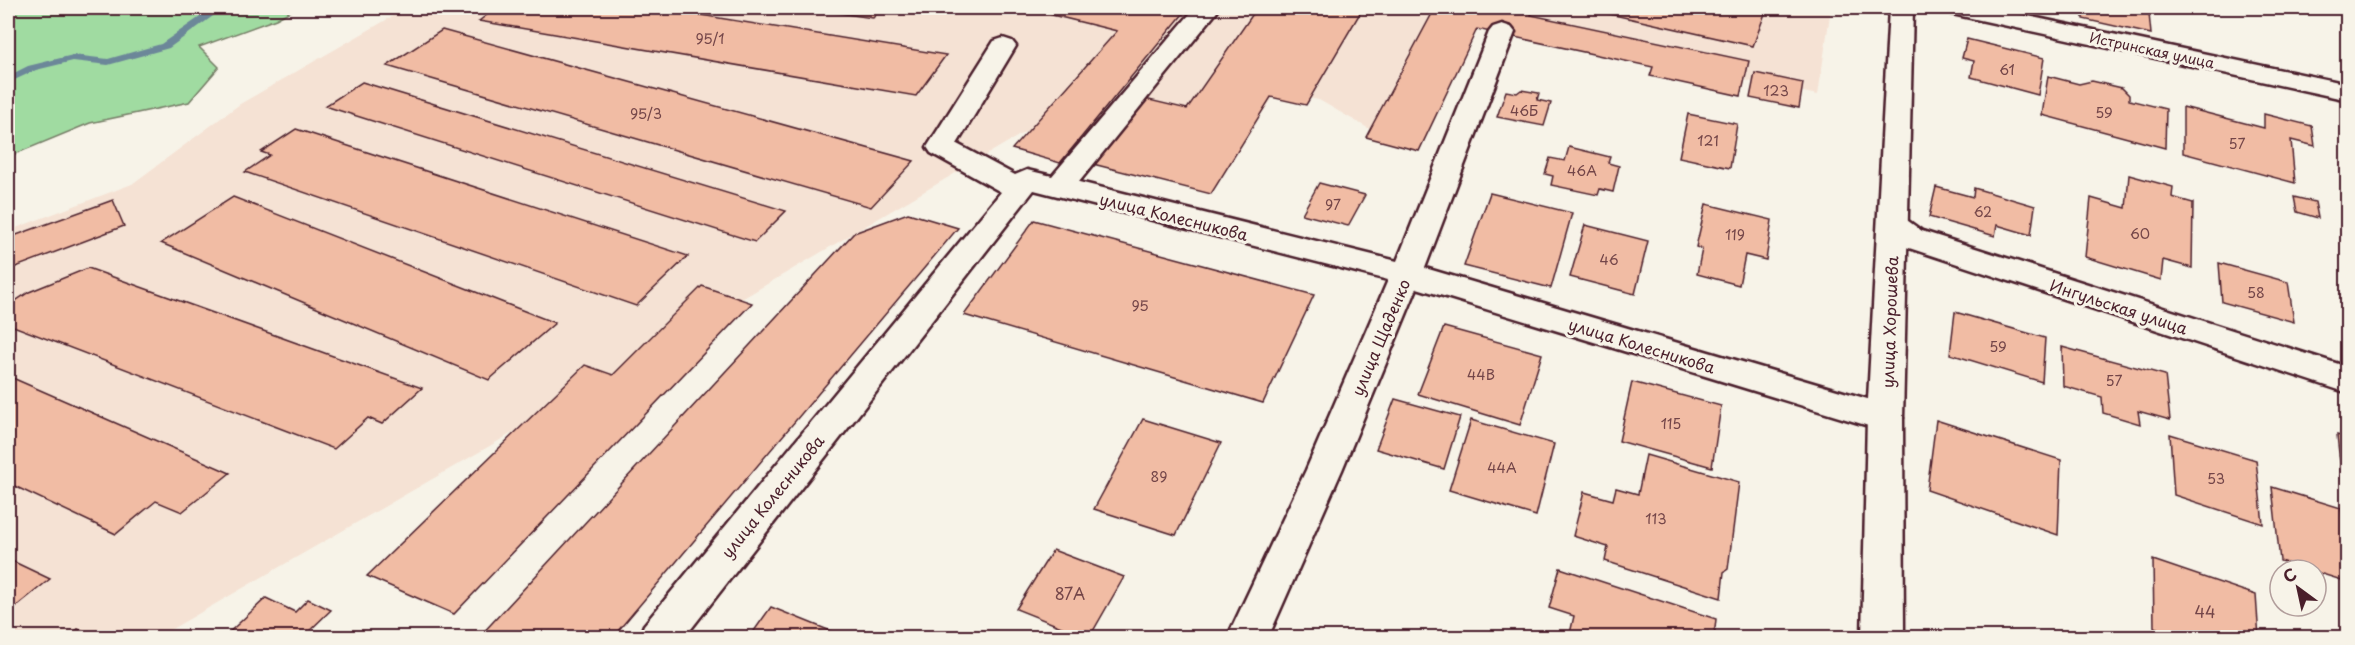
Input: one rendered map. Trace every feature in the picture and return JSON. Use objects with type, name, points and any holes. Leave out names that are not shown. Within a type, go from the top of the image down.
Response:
[{"type":"street","points":[[1059,187],[1208,8]]},
{"type":"street","name":"улица Хорошева","points":[[1883,638],[1885,418],[1901,8]]},
{"type":"street","name":"Истринская улица","points":[[1957,8],[2348,93]]},
{"type":"street","name":"улица Щаденко","points":[[1247,638],[1324,470],[1407,274],[1502,32]]},
{"type":"street","points":[[1003,46],[941,147],[1018,189]]},
{"type":"street","name":"улица Колесникова","points":[[659,638],[1027,179],[1407,274],[1885,418]]},
{"type":"street","name":"Ингульская улица","points":[[1893,225],[1911,238],[2348,380]]},
{"type":"shaded area","points":[[407,8],[1473,8],[1477,29],[1423,143],[1373,131],[1319,100],[1277,92],[1216,179],[1025,132],[613,375],[158,637],[8,638],[8,231],[132,184],[240,104]]},
{"type":"shaded area","points":[[1475,8],[1831,8],[1818,95],[1660,63]]},
{"type":"green space","points":[[8,8],[296,8],[276,19],[199,47],[219,67],[189,102],[90,123],[8,157]]},
{"type":"building","points":[[496,8],[658,8],[946,55],[916,96],[479,21]]},
{"type":"building","points":[[804,8],[882,8],[873,18]]},
{"type":"building","points":[[1039,8],[1188,8],[1060,163],[1012,149],[1117,31],[1036,11]]},
{"type":"building","points":[[1257,8],[1363,8],[1306,105],[1271,97],[1211,194],[1093,164],[1141,98],[1187,109]]},
{"type":"building","points":[[1435,8],[1534,8],[1531,15],[1749,61],[1741,96],[1650,76],[1653,67],[1477,29],[1419,151],[1366,137]]},
{"type":"building","points":[[1583,8],[1706,10],[1708,8],[1767,8],[1753,46]]},
{"type":"building","points":[[2083,8],[2131,8],[2131,10],[2149,14],[2151,34],[2083,19]]},
{"type":"building","points":[[442,30],[914,161],[871,207],[387,66]]},
{"type":"building","points":[[1967,39],[2044,58],[2038,95],[1971,77],[1974,61],[1962,58]]},
{"type":"building","points":[[1755,73],[1803,83],[1799,108],[1750,98]]},
{"type":"building","points":[[2048,76],[2079,84],[2092,81],[2122,88],[2129,95],[2129,100],[2166,109],[2165,148],[2042,115]]},
{"type":"building","points":[[362,82],[786,211],[755,242],[325,106]]},
{"type":"building","points":[[1521,90],[1539,93],[1537,100],[1551,103],[1544,126],[1497,117],[1506,91],[1517,93]]},
{"type":"building","points":[[2183,107],[2264,128],[2264,114],[2312,126],[2315,146],[2291,140],[2295,183],[2183,153]]},
{"type":"building","points":[[1688,114],[1737,124],[1730,168],[1679,157]]},
{"type":"building","points":[[296,129],[688,256],[636,306],[245,172],[270,155],[261,152]]},
{"type":"building","points":[[1569,147],[1610,157],[1608,163],[1619,166],[1613,192],[1600,189],[1598,195],[1551,185],[1553,176],[1545,174],[1550,158],[1565,161]]},
{"type":"building","points":[[2129,175],[2173,187],[2172,197],[2193,203],[2192,268],[2163,260],[2161,280],[2085,257],[2091,198],[2126,208]]},
{"type":"building","points":[[1319,183],[1365,195],[1348,226],[1302,214]]},
{"type":"building","points":[[1936,187],[1973,197],[1974,188],[2035,206],[2031,235],[1997,225],[1995,236],[1929,217]]},
{"type":"building","points":[[1490,193],[1572,213],[1551,288],[1464,266]]},
{"type":"building","points":[[233,197],[555,323],[489,380],[161,243]]},
{"type":"building","points":[[2294,197],[2315,202],[2318,218],[2297,212]]},
{"type":"building","points":[[113,200],[124,226],[8,270],[8,238]]},
{"type":"building","points":[[1706,204],[1772,220],[1766,260],[1745,255],[1739,285],[1697,274],[1702,249],[1696,247]]},
{"type":"building","points":[[908,213],[958,228],[612,638],[479,637],[854,233]]},
{"type":"building","points":[[1034,220],[1314,295],[1263,403],[964,315]]},
{"type":"building","points":[[1585,225],[1648,241],[1635,294],[1570,277]]},
{"type":"building","points":[[2219,263],[2288,282],[2294,322],[2222,302]]},
{"type":"building","points":[[88,268],[422,388],[382,424],[368,418],[334,449],[8,324],[8,306],[29,292]]},
{"type":"building","points":[[702,286],[752,303],[454,614],[367,576],[585,365],[613,375]]},
{"type":"building","points":[[1955,312],[2045,338],[2042,382],[1950,354]]},
{"type":"building","points":[[1444,327],[1542,354],[1520,425],[1418,394]]},
{"type":"building","points":[[2062,347],[2165,375],[2170,420],[2138,411],[2140,424],[2103,413],[2102,397],[2063,386]]},
{"type":"building","points":[[8,376],[230,473],[182,512],[156,501],[116,534],[8,483]]},
{"type":"building","points":[[1632,382],[1721,406],[1712,467],[1619,441]]},
{"type":"building","points":[[1395,399],[1460,417],[1444,469],[1376,449]]},
{"type":"building","points":[[1143,419],[1221,443],[1176,535],[1094,509]]},
{"type":"building","points":[[1471,420],[1554,444],[1536,516],[1449,490]]},
{"type":"building","points":[[1936,420],[2061,460],[2058,535],[1927,490]]},
{"type":"building","points":[[2170,434],[2256,460],[2263,524],[2174,495]]},
{"type":"building","points":[[2337,435],[2348,438],[2348,483],[2342,481]]},
{"type":"building","points":[[1646,455],[1739,482],[1728,569],[1724,572],[1721,598],[1605,561],[1608,547],[1573,536],[1584,492],[1613,500],[1616,488],[1638,494]]},
{"type":"building","points":[[2272,487],[2341,508],[2348,548],[2348,582],[2328,576],[2328,558],[2280,558]]},
{"type":"building","points":[[1053,550],[1124,577],[1089,638],[1016,609]]},
{"type":"building","points":[[8,559],[50,579],[8,613]]},
{"type":"building","points":[[2153,560],[2256,595],[2259,638],[2183,638],[2154,627]]},
{"type":"building","points":[[1560,568],[1716,619],[1714,638],[1569,638],[1574,616],[1549,608]]},
{"type":"building","points":[[266,598],[295,612],[308,599],[331,610],[302,638],[223,638]]},
{"type":"building","points":[[771,607],[848,638],[749,638]]},
{"type":"building","points":[[78,629],[96,638],[69,638]]},
{"type":"waterway","points":[[8,80],[32,68],[73,58],[108,62],[165,46],[219,8]]}]
